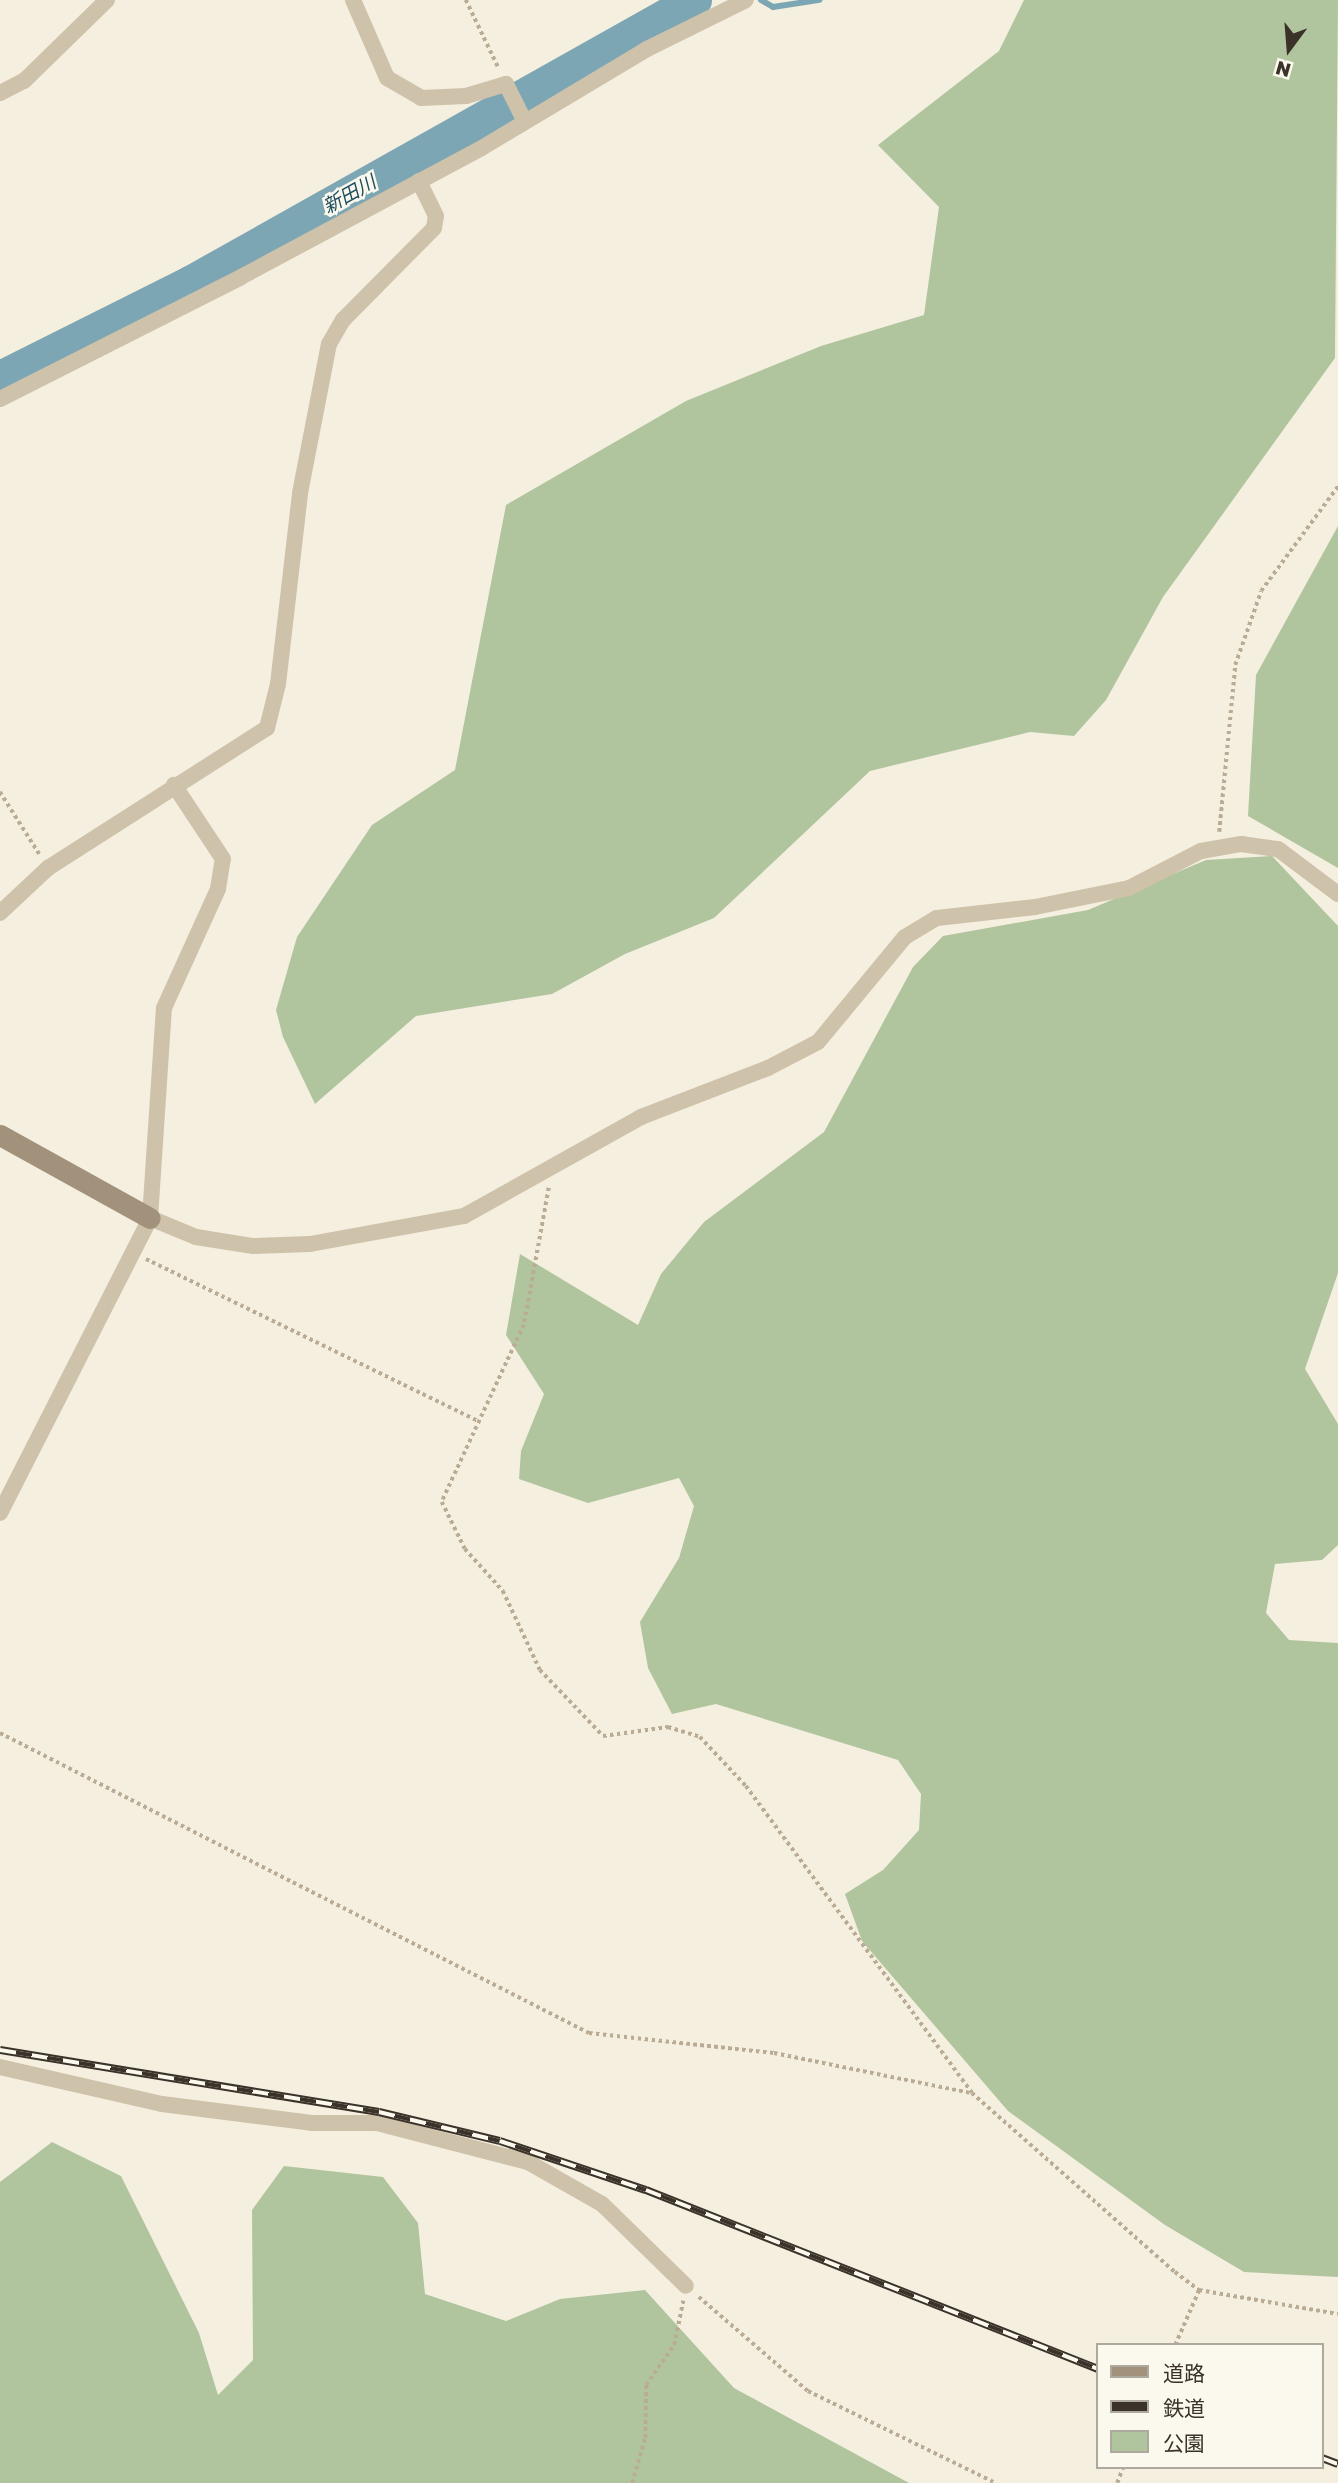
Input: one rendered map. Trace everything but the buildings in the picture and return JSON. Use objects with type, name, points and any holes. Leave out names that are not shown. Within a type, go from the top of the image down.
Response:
[{"type":"street","points":[[0,93],[24,80],[107,0]]},
{"type":"street","points":[[353,0],[387,78],[421,98],[466,96],[506,84],[524,120]]},
{"type":"street","points":[[0,399],[419,181],[524,120],[746,0]]},
{"type":"street","points":[[0,913],[48,869],[174,785],[267,728],[300,493],[329,344],[343,320],[434,228],[436,216],[419,181]]},
{"type":"street","points":[[0,1513],[150,1218],[164,1008],[218,889],[223,859],[174,785]]},
{"type":"street","points":[[0,1135],[150,1218],[196,1237],[253,1246],[310,1244],[464,1216],[551,1171],[641,1117],[768,1068],[818,1042],[905,937],[937,918],[1035,907],[1129,888],[1184,858],[1218,848],[1258,843],[1278,849],[1338,894]]},
{"type":"street","points":[[0,2067],[162,2104],[312,2123],[377,2123],[528,2162],[602,2204],[686,2286]]},
{"type":"path","points":[[466,0],[506,84]]},
{"type":"path","points":[[1218,848],[1235,665],[1261,591],[1338,486]]},
{"type":"path","points":[[0,792],[48,869]]},
{"type":"path","points":[[551,1171],[524,1325],[507,1371],[478,1421],[442,1502],[465,1549],[503,1591],[540,1670],[603,1735],[668,1727],[700,1737],[746,1786],[972,2093],[1199,2290],[1338,2314]]},
{"type":"path","points":[[133,1252],[478,1421]]},
{"type":"path","points":[[0,1734],[589,2034],[774,2053],[972,2093]]},
{"type":"path","points":[[632,2483],[645,2438],[646,2385],[674,2345],[686,2286],[808,2390],[996,2483]]},
{"type":"path","points":[[1176,2343],[1199,2290]]},
{"type":"green space","points":[[1024,0],[1338,0],[1335,358],[1163,597],[1106,700],[1074,736],[1030,732],[870,771],[714,918],[625,954],[552,994],[416,1016],[315,1104],[283,1037],[276,1010],[297,937],[372,825],[455,770],[506,505],[686,401],[821,346],[924,315],[939,207],[878,145],[999,51]]},
{"type":"green space","points":[[1338,526],[1338,868],[1248,816],[1256,675]]},
{"type":"green space","points":[[1272,856],[1338,926],[1338,1273],[1305,1369],[1338,1424],[1338,1545],[1322,1560],[1275,1564],[1266,1613],[1289,1640],[1338,1643],[1338,2277],[1244,2272],[1165,2225],[1008,2111],[862,1941],[845,1894],[883,1870],[919,1830],[921,1794],[898,1760],[716,1704],[672,1714],[648,1668],[640,1622],[679,1558],[694,1506],[679,1478],[588,1503],[519,1479],[521,1451],[544,1394],[506,1335],[520,1254],[638,1325],[661,1274],[704,1222],[824,1132],[913,967],[943,936],[1088,910],[1206,860]]},
{"type":"green space","points":[[52,2142],[121,2176],[199,2333],[218,2395],[253,2360],[252,2210],[284,2166],[383,2177],[418,2223],[425,2294],[506,2321],[560,2299],[645,2290],[734,2388],[909,2483],[0,2483],[0,2182]]},
{"type":"waterway","name":"新田川","points":[[0,378],[190,283],[694,0]]},
{"type":"waterway","name":"新田川","points":[[761,0],[773,7],[819,0]]},
{"type":"railway","points":[[0,2050],[379,2112],[500,2141],[646,2190],[1096,2368]]},
{"type":"railway","points":[[1324,2459],[1338,2464]]}]
